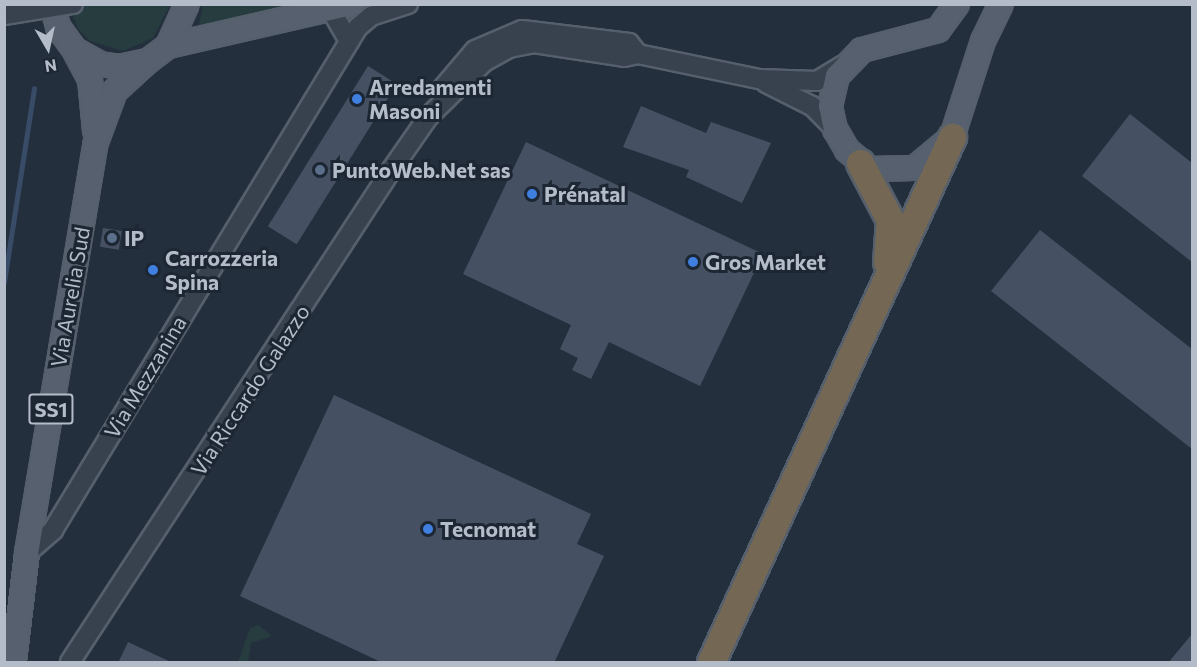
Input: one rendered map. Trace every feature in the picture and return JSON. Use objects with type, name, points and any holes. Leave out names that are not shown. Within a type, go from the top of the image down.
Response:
[{"type":"highway","points":[[711,663],[952,137]]},
{"type":"highway","points":[[860,163],[890,220],[884,287]]},
{"type":"main road","name":"Via Aurelia Sud","points":[[52,4],[58,27],[75,50],[90,79],[95,145]]},
{"type":"main road","points":[[168,46],[187,4]]},
{"type":"main road","points":[[957,4],[938,30],[878,44],[844,64],[830,95],[835,129],[860,163],[883,173],[915,168],[952,137],[983,41],[1001,4]]},
{"type":"main road","points":[[168,46],[341,7]]},
{"type":"main road","name":"Via Aurelia Sud","points":[[14,663],[14,603],[27,553],[95,145],[115,92],[168,46]]},
{"type":"main road","points":[[75,50],[110,66],[148,61]]},
{"type":"street","points":[[4,15],[73,4]]},
{"type":"street","name":"Via Mezzanina","points":[[27,553],[54,530],[349,41],[371,16],[408,4]]},
{"type":"street","points":[[341,7],[349,41]]},
{"type":"street","name":"Via Riccardo Galazzo","points":[[70,663],[429,116],[484,62],[508,48],[548,43],[624,57],[638,54],[759,79],[817,81],[844,64]]},
{"type":"street","name":"Via Riccardo Galazzo","points":[[759,79],[812,106],[835,129]]},
{"type":"green space","points":[[69,5],[170,5],[153,38],[123,51],[90,41],[78,29]]},
{"type":"green space","points":[[203,5],[312,5],[197,33]]},
{"type":"green space","points":[[258,625],[272,636],[251,643],[248,662],[238,662],[250,628]]},
{"type":"building","points":[[368,66],[397,84],[297,244],[268,226]]},
{"type":"building","points":[[641,106],[706,133],[711,122],[771,143],[742,203],[686,177],[689,170],[623,147]]},
{"type":"building","points":[[1130,114],[1192,163],[1192,262],[1082,176]]},
{"type":"building","points":[[526,142],[763,254],[700,386],[609,342],[591,379],[572,370],[578,358],[560,349],[571,325],[463,274]]},
{"type":"building","points":[[103,228],[122,231],[119,250],[100,247]]},
{"type":"building","points":[[1040,230],[1192,349],[1192,449],[991,291]]},
{"type":"building","name":"Tecnomat","points":[[334,395],[591,514],[577,544],[604,556],[554,663],[383,663],[240,596]]},
{"type":"building","points":[[1192,634],[1192,663],[1168,663]]},
{"type":"building","points":[[128,642],[173,663],[118,663]]},
{"type":"waterway","points":[[4,282],[34,88]]},
{"type":"place","name":"Arredamenti Masoni","points":[[357,99]]},
{"type":"place","name":"PuntoWeb.Net sas","points":[[320,170]]},
{"type":"place","name":"Prénatal","points":[[532,194]]},
{"type":"place","name":"IP","points":[[112,238]]},
{"type":"place","name":"Gros Market","points":[[693,262]]},
{"type":"place","name":"Carrozzeria Spina","points":[[153,270]]},
{"type":"place","name":"Tecnomat","points":[[428,529]]}]
